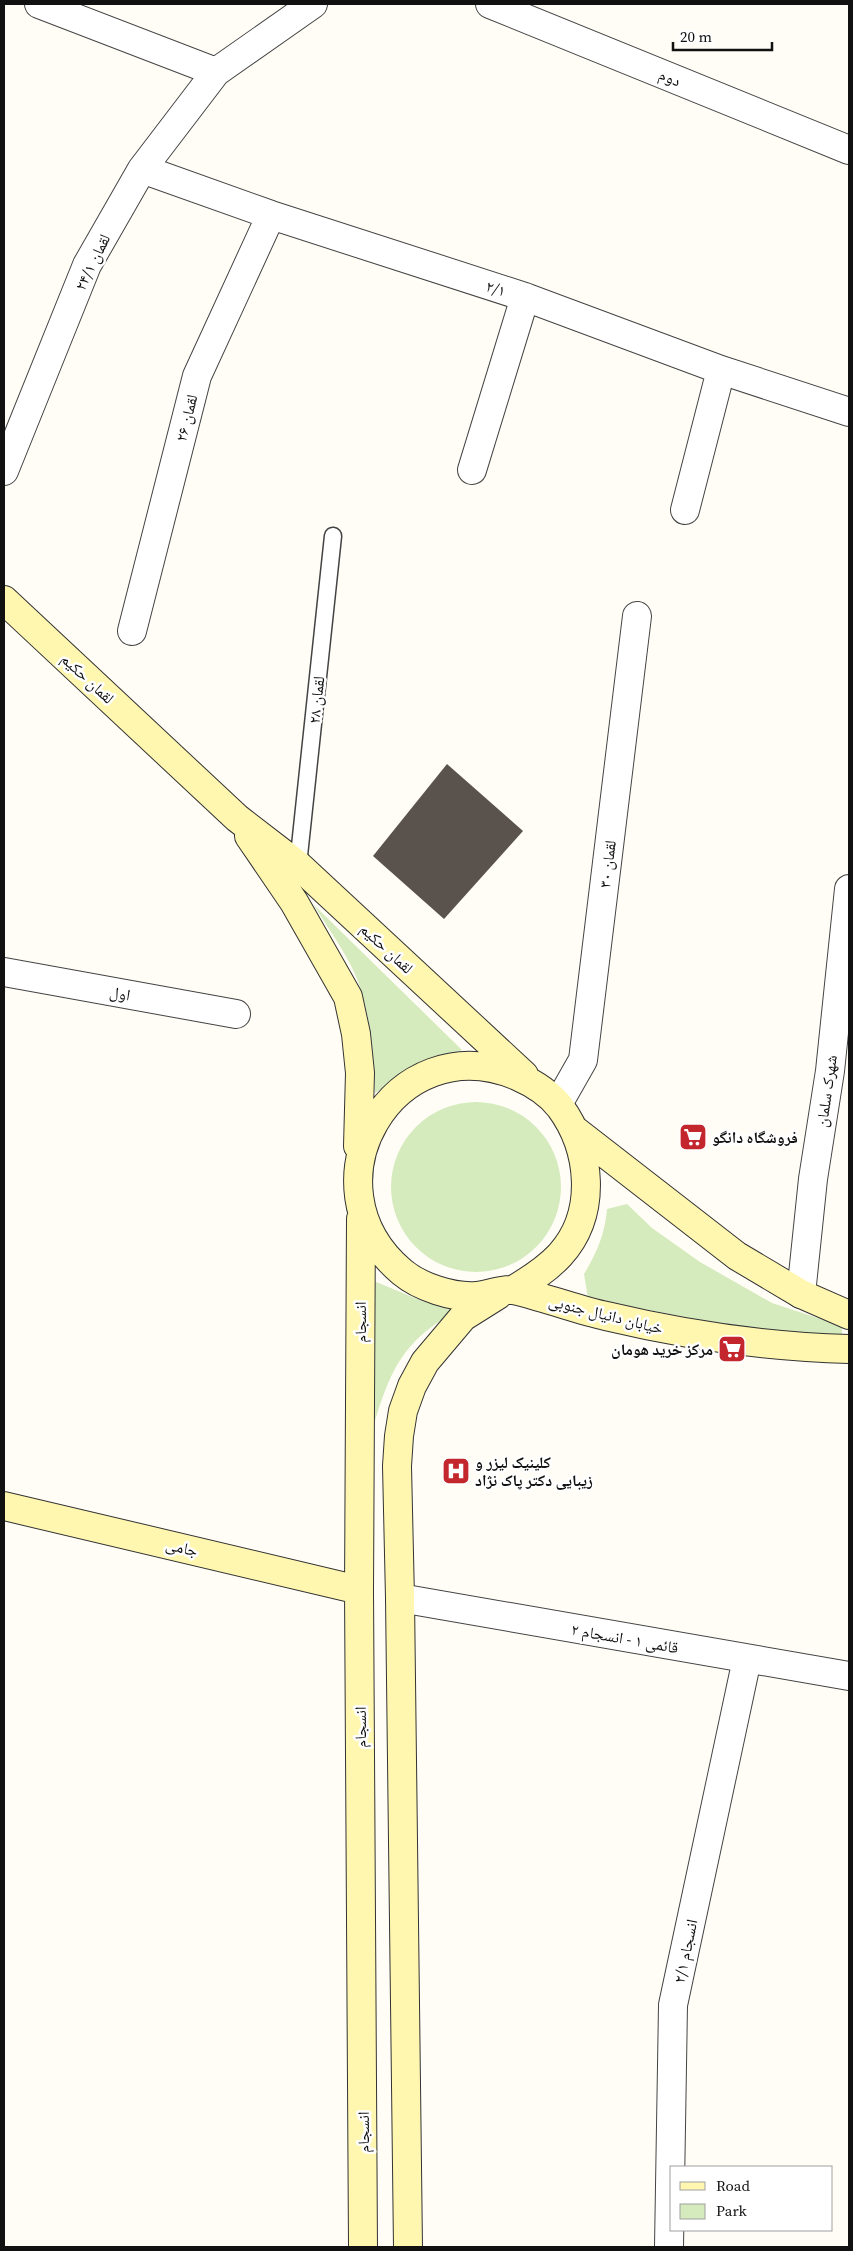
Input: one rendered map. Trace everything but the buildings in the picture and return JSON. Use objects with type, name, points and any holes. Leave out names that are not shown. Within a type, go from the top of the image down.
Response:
[{"type":"main road","name":"لقمان حکیم","points":[[4,600],[237,818],[298,865],[532,1083]]},
{"type":"main road","name":"لقمان حکیم","points":[[237,818],[294,902],[348,997],[356,1034],[360,1073],[357,1178]]},
{"type":"main road","points":[[408,2247],[397,1466],[403,1411],[412,1386],[425,1362],[463,1317],[539,1274],[562,1253],[578,1225],[586,1194],[585,1162],[576,1131],[558,1104],[532,1083],[501,1069],[466,1066],[433,1072],[403,1089],[378,1114],[363,1144],[357,1178],[361,1208],[377,1246],[403,1273],[436,1291],[474,1296],[508,1291]]},
{"type":"main road","points":[[576,1131],[737,1256],[801,1294],[849,1315]]},
{"type":"main road","name":"انسجام","points":[[361,1208],[359,1590],[363,2247]]},
{"type":"main road","name":"خیابان دانیال جنوبی","points":[[508,1291],[605,1316],[705,1336],[809,1348],[849,1349]]},
{"type":"main road","name":"جامی","points":[[4,1506],[359,1590]]},
{"type":"street","name":"لقمان ۲۴/۱","points":[[4,471],[87,265],[142,169],[216,72],[314,4]]},
{"type":"street","name":"دوم","points":[[490,4],[849,150]]},
{"type":"street","points":[[47,5],[216,72]]},
{"type":"street","name":"۲/۱","points":[[142,169],[271,215],[525,298],[721,370],[849,412]]},
{"type":"street","name":"لقمان ۲۶","points":[[132,631],[197,376],[271,215]]},
{"type":"street","points":[[472,470],[525,298]]},
{"type":"street","points":[[685,510],[721,370]]},
{"type":"street","name":"لقمان ۳۰","points":[[558,1104],[583,1060],[637,616]]},
{"type":"street","name":"شهرک سلمان","points":[[801,1294],[810,1198],[830,1071],[849,888]]},
{"type":"street","name":"اول","points":[[4,972],[236,1014]]},
{"type":"street","name":"قائمی ۱ - انسجام ۲","points":[[400,1598],[849,1676]]},
{"type":"street","name":"انسجام ۲/۱","points":[[670,2166],[673,2005],[747,1659]]},
{"type":"street","name":"انسجام ۲/۱","points":[[669,2247],[670,2186]]},
{"type":"lane","name":"لقمان ۲۸","points":[[298,865],[333,536]]},
{"type":"green space","points":[[314,905],[462,1050],[419,1065],[375,1093],[371,1041],[361,990],[346,957]]},
{"type":"green space","points":[[468,1102],[484,1102],[516,1112],[530,1121],[542,1133],[551,1147],[557,1162],[561,1187],[557,1212],[551,1227],[542,1241],[530,1253],[516,1262],[501,1268],[484,1272],[468,1272],[436,1262],[422,1253],[410,1241],[401,1227],[395,1212],[391,1195],[391,1179],[401,1147],[410,1133],[422,1121],[436,1112],[451,1106]]},
{"type":"green space","points":[[627,1204],[652,1228],[700,1262],[772,1303],[842,1326],[842,1338],[735,1327],[588,1298],[584,1274],[600,1243],[607,1209]]},
{"type":"green space","points":[[369,1279],[422,1301],[462,1308],[426,1331],[402,1357],[386,1388],[373,1428]]},
{"type":"place","name":"فروشگاه دانگو","points":[[693,1137]]},
{"type":"place","name":"مرکز خرید هومان","points":[[732,1349]]},
{"type":"place","name":"کلینیک لیزر و زیبایی دکتر پاک نژاد","points":[[456,1471]]}]
